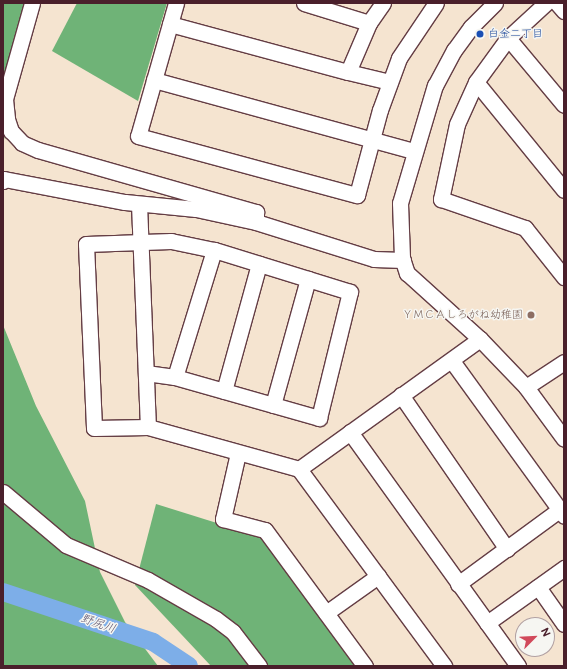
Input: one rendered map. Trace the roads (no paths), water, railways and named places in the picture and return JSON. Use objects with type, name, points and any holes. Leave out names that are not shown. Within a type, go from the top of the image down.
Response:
[{"type":"street","points":[[32,3],[5,99],[7,119],[11,131],[22,142],[38,150],[256,212],[256,222]]},
{"type":"street","points":[[176,3],[138,136],[358,195],[372,139],[399,58],[436,3]]},
{"type":"street","points":[[304,3],[369,23]]},
{"type":"street","points":[[348,72],[369,23],[383,3]]},
{"type":"street","points":[[495,3],[471,27],[454,50],[436,85],[414,151],[400,203],[403,260],[407,273],[480,339],[526,387],[564,439]]},
{"type":"street","points":[[546,3],[508,38],[476,82],[457,124],[441,199],[525,228],[564,277]]},
{"type":"street","points":[[557,3],[564,11]]},
{"type":"street","points":[[170,24],[390,82]]},
{"type":"street","points":[[508,38],[564,105]]},
{"type":"street","points":[[154,80],[414,151]]},
{"type":"street","points":[[476,82],[564,190]]},
{"type":"street","points":[[3,181],[4,179],[140,204],[189,208],[256,222],[374,259],[403,260]]},
{"type":"street","points":[[140,204],[148,427]]},
{"type":"street","points":[[146,373],[175,377],[319,418],[350,292],[214,250],[171,241],[86,244],[94,428],[148,427],[298,469],[444,666]]},
{"type":"street","points":[[175,377],[214,250]]},
{"type":"street","points":[[224,391],[259,264]]},
{"type":"street","points":[[273,405],[308,279]]},
{"type":"street","points":[[298,469],[401,395],[452,361],[480,339]]},
{"type":"street","points":[[452,361],[562,513],[507,548],[458,584]]},
{"type":"street","points":[[526,387],[564,362]]},
{"type":"street","points":[[401,395],[507,548]]},
{"type":"street","points":[[350,432],[518,666]]},
{"type":"street","points":[[238,453],[224,519],[265,530],[365,666]]},
{"type":"street","points":[[3,492],[66,545],[148,580],[216,619],[233,632],[259,666]]},
{"type":"street","points":[[487,623],[564,568]]},
{"type":"street","points":[[326,613],[378,576]]},
{"type":"street","points":[[538,587],[564,624]]},
{"type":"waterway","name":"野尻川","points":[[3,592],[153,642],[189,666]]},
{"type":"place","name":"白金二丁目","points":[[480,34]]},
{"type":"place","name":"ＹＭＣＡしろがね幼稚園","points":[[531,315]]}]
